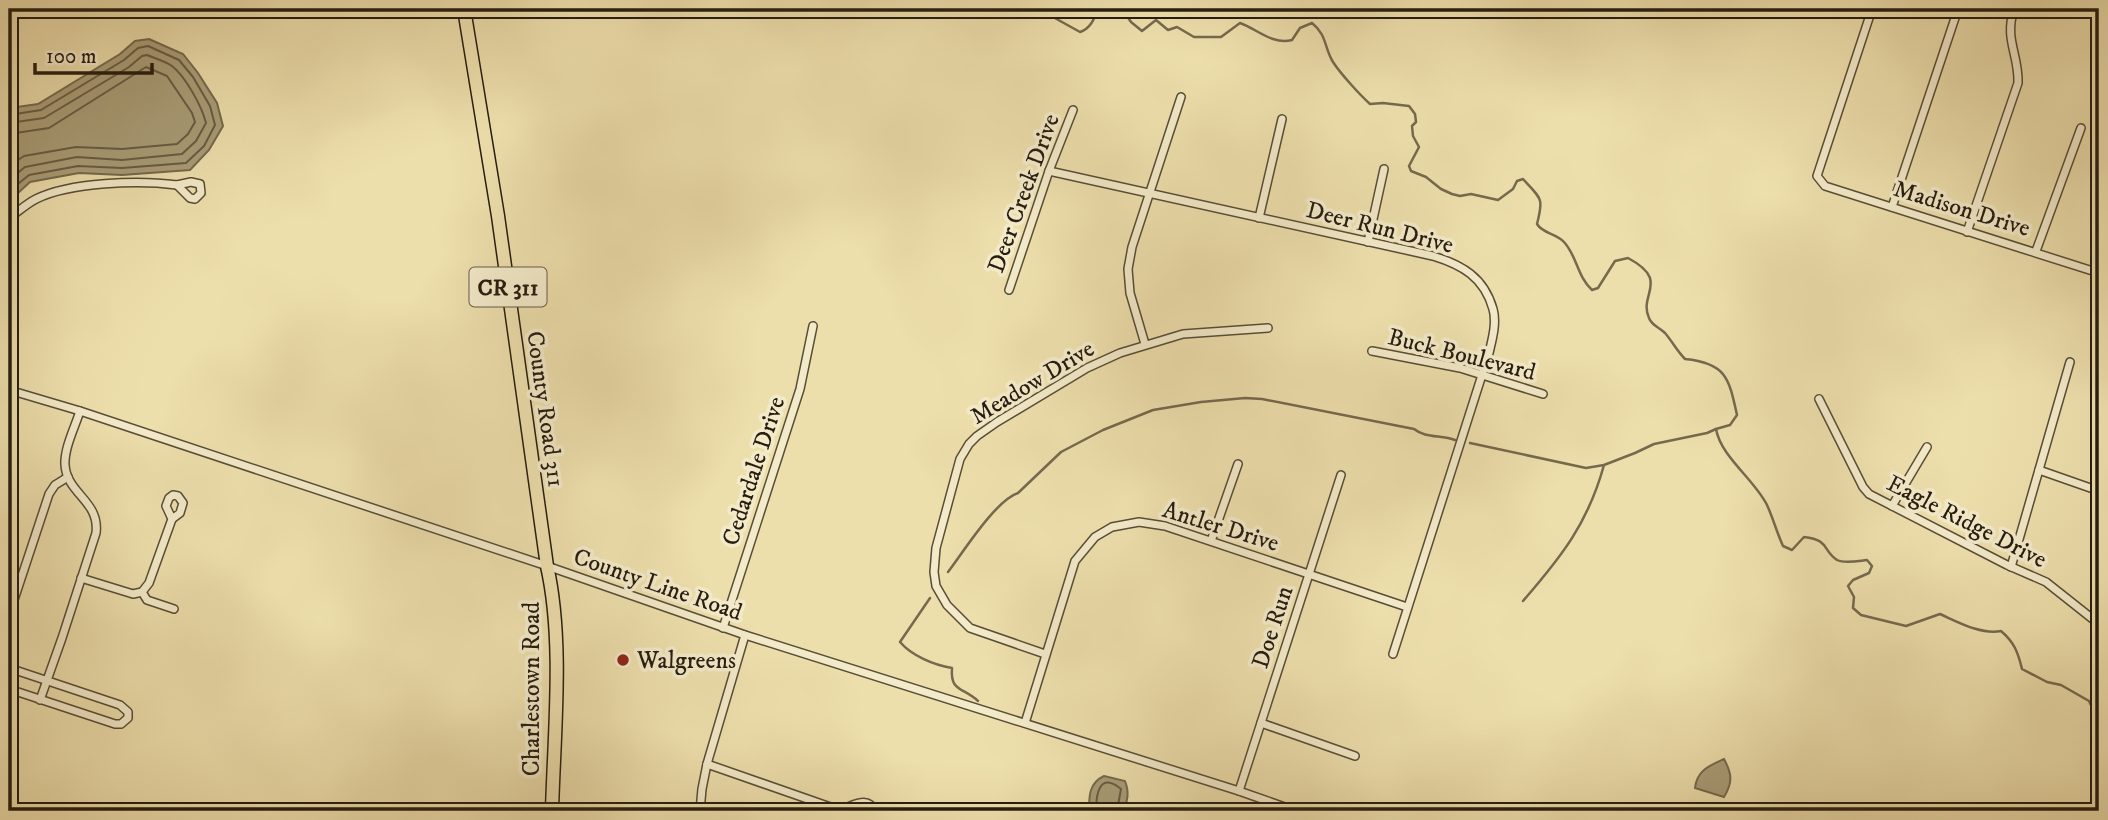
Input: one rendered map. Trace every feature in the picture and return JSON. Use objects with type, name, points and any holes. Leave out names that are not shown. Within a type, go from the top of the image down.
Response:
[{"type":"main road","name":"County Road 311","points":[[464,9],[498,216],[547,566]]},
{"type":"main road","name":"Charlestown Road","points":[[547,566],[552,589],[555,652],[552,811]]},
{"type":"street","name":"Madison Drive","points":[[1872,9],[1817,176],[1825,186],[2099,273]]},
{"type":"street","points":[[1892,207],[1958,9]]},
{"type":"street","points":[[1967,232],[2018,83],[2018,68],[2010,39],[2010,20],[2014,9]]},
{"type":"street","points":[[1145,344],[1130,293],[1128,269],[1132,247],[1181,97]]},
{"type":"street","name":"Deer Creek Drive","points":[[1009,290],[1049,171],[1073,110]]},
{"type":"street","points":[[1259,218],[1282,119]]},
{"type":"street","points":[[2036,251],[2081,128]]},
{"type":"street","points":[[1368,242],[1384,169]]},
{"type":"street","name":"Deer Run Drive","points":[[1049,171],[1443,259],[1462,266],[1474,277],[1489,299],[1494,317],[1491,341],[1483,374],[1393,654]]},
{"type":"street","points":[[9,218],[35,199],[55,191],[117,184],[177,186]]},
{"type":"street","name":"Cedardale Drive","points":[[723,628],[800,389],[813,326]]},
{"type":"street","name":"Meadow Drive","points":[[1045,654],[970,628],[947,605],[936,586],[936,548],[960,459],[977,436],[1087,368],[1145,344],[1183,334],[1268,328]]},
{"type":"street","name":"Buck Boulevard","points":[[1372,351],[1483,374],[1543,394]]},
{"type":"street","points":[[2011,567],[2070,362]]},
{"type":"street","name":"County Line Road","points":[[9,390],[80,411],[547,566],[723,628],[1296,811]]},
{"type":"street","name":"Eagle Ridge Drive","points":[[1819,399],[1869,494],[2011,567],[2046,582],[2099,621]]},
{"type":"street","points":[[40,700],[82,578],[97,525],[93,511],[68,477],[65,461],[80,411]]},
{"type":"street","points":[[1892,506],[1927,447]]},
{"type":"street","points":[[1211,541],[1238,464]]},
{"type":"street","points":[[2039,470],[2099,491]]},
{"type":"street","name":"Doe Run","points":[[1239,791],[1341,475]]},
{"type":"street","points":[[9,615],[49,494],[55,485],[68,477]]},
{"type":"street","points":[[82,578],[127,592],[142,593],[149,583],[172,519]]},
{"type":"street","name":"Antler Drive","points":[[1024,723],[1075,561],[1095,537],[1112,527],[1139,522],[1165,526],[1407,607]]},
{"type":"street","points":[[142,593],[148,600],[174,609]]},
{"type":"street","points":[[700,811],[707,764],[745,635]]},
{"type":"street","points":[[9,668],[120,705],[128,712],[128,718],[121,724],[115,724],[9,689]]},
{"type":"street","points":[[1261,723],[1355,756]]},
{"type":"street","points":[[707,764],[840,811],[856,803],[866,802],[876,811]]},
{"type":"water","points":[[149,39],[183,54],[217,103],[223,126],[209,150],[190,170],[122,175],[79,173],[30,182],[18,193],[11,210],[9,209],[9,108],[38,104],[120,54],[135,41]]},
{"type":"water","points":[[1724,759],[1730,778],[1724,797],[1695,788],[1701,773]]},
{"type":"water","points":[[1104,776],[1125,781],[1127,796],[1122,811],[1089,811],[1093,786]]},
{"type":"waterway","points":[[990,9],[998,9]]},
{"type":"waterway","points":[[1024,9],[1037,16],[1053,17],[1080,32],[1089,26],[1098,9]]},
{"type":"waterway","points":[[1122,9],[1142,31],[1156,20],[1168,30],[1177,27],[1194,37],[1221,37],[1240,23],[1271,38],[1285,41],[1292,40],[1300,28],[1312,23],[1323,37],[1336,67],[1370,104],[1409,106],[1415,114],[1413,136],[1419,147],[1409,166],[1411,171],[1426,177],[1452,194],[1471,194],[1498,200],[1513,189],[1517,181],[1523,179],[1539,199],[1537,224],[1564,242],[1583,279],[1592,290],[1598,288],[1615,261],[1628,258],[1641,266],[1651,281],[1647,302],[1650,321],[1665,333],[1685,359],[1709,364],[1728,382],[1737,415],[1730,425],[1716,429],[1719,439],[1761,495],[1783,546],[1792,550],[1804,537],[1812,538],[1822,543],[1837,560],[1867,560],[1872,566],[1869,573],[1853,580],[1848,586],[1854,597],[1853,608],[1861,615],[1906,626],[1940,614],[1978,629],[2001,631],[2015,648],[2022,669],[2047,682],[2061,685],[2089,701],[2099,722]]},
{"type":"waterway","points":[[948,572],[990,516],[1061,452],[1103,430],[1153,410],[1201,402],[1262,399],[1414,429],[1423,434],[1455,440]]},
{"type":"waterway","points":[[1470,443],[1586,468],[1604,465],[1654,444],[1716,429]]},
{"type":"waterway","points":[[1523,601],[1550,569],[1582,522],[1604,465]]},
{"type":"waterway","points":[[930,598],[900,642],[924,659],[952,668],[955,685],[978,701]]},
{"type":"place","name":"Walgreens","points":[[623,660]]}]
